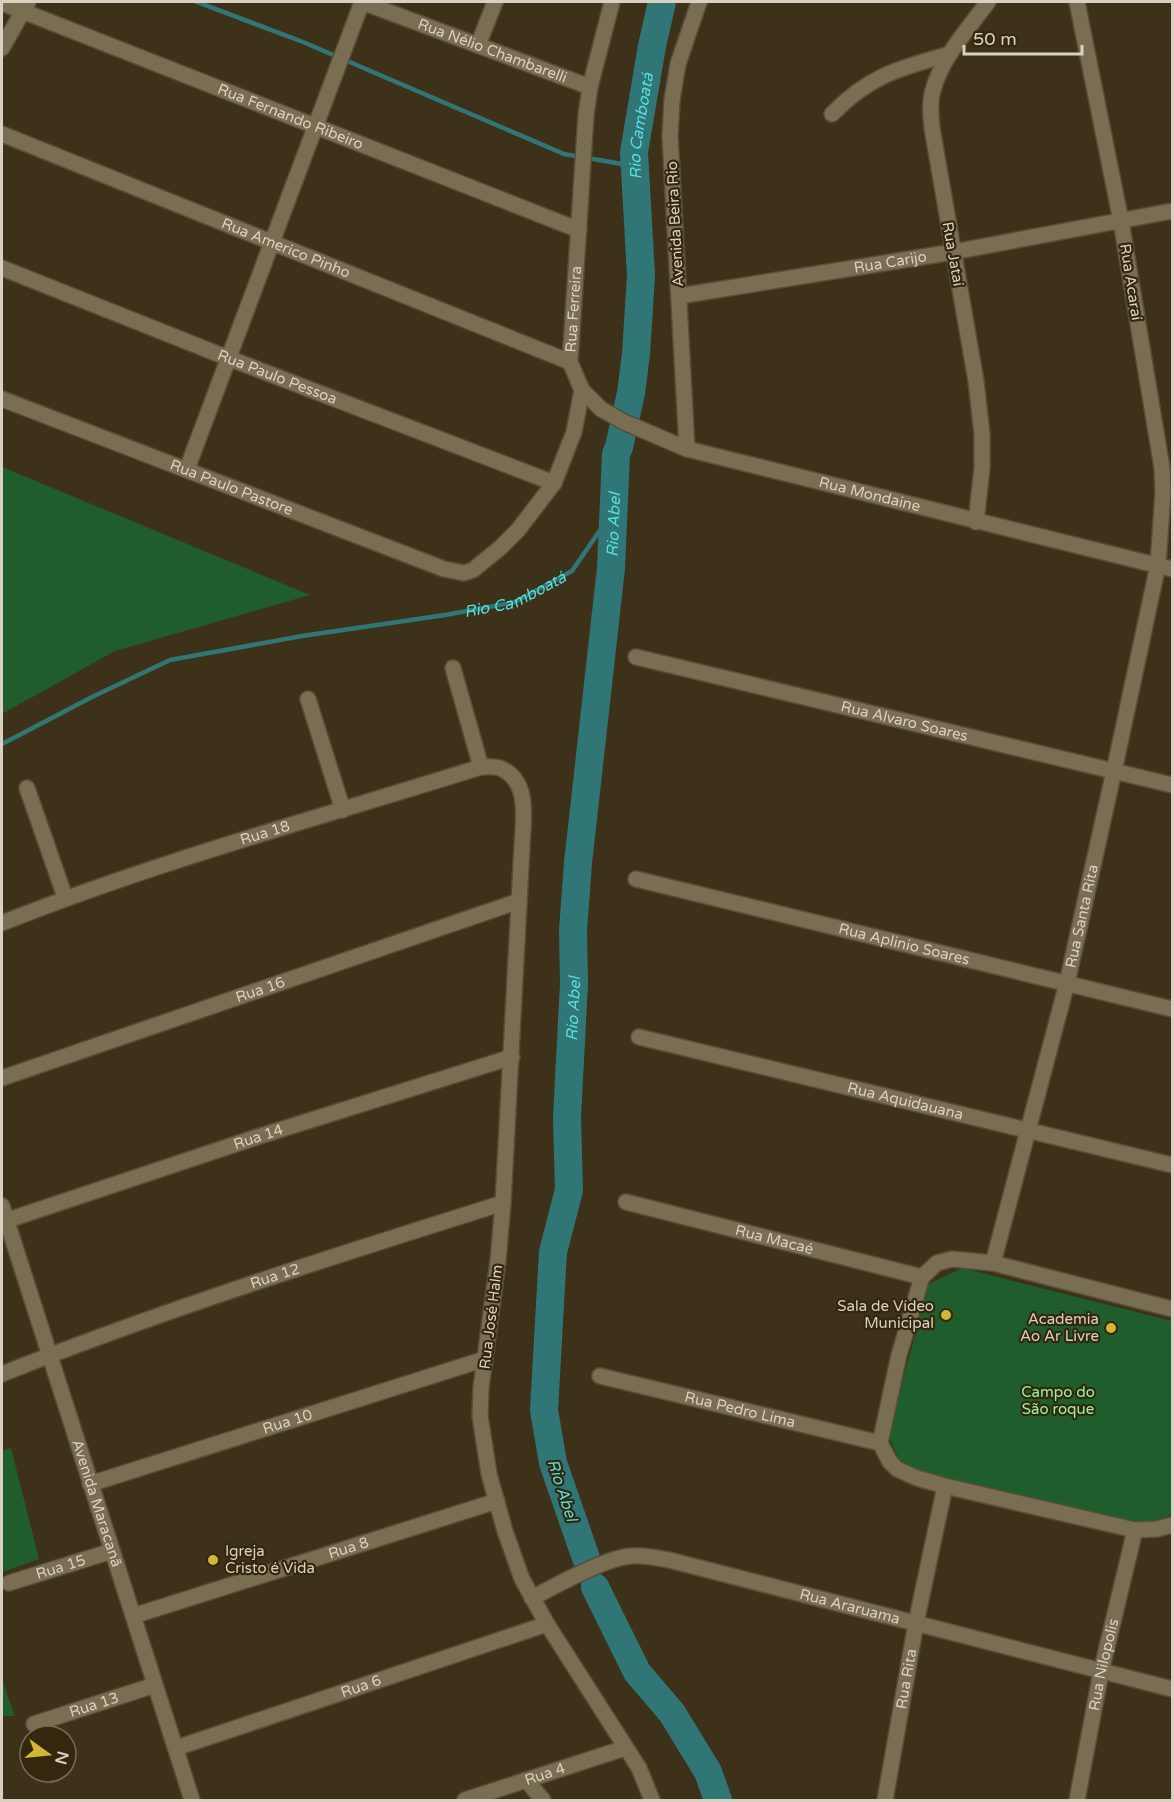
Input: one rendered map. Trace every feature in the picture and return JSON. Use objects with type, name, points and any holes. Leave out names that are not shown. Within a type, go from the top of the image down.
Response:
[{"type":"street","points":[[187,469],[362,2]]},
{"type":"street","name":"Rua Nélio Chambarelli","points":[[362,2],[590,87]]},
{"type":"street","points":[[478,45],[495,2]]},
{"type":"street","name":"Rua Ferreira","points":[[582,390],[570,362],[584,136],[590,87],[612,2]]},
{"type":"street","name":"Avenida Beira Rio","points":[[687,449],[670,136],[672,100],[678,64],[699,2]]},
{"type":"street","name":"Rua Jataí","points":[[976,522],[982,468],[982,434],[976,381],[930,107],[932,91],[939,72],[988,2]]},
{"type":"street","name":"Rua Acaraí","points":[[1077,2],[1121,221],[1162,468],[1165,567]]},
{"type":"street","name":"Rua Fernando Ribeiro","points":[[2,3],[25,6],[315,127],[579,230]]},
{"type":"street","points":[[2,48],[25,6]]},
{"type":"street","points":[[832,114],[850,96],[891,71],[950,54]]},
{"type":"street","name":"Rua Americo Pinho","points":[[2,134],[570,362]]},
{"type":"street","name":"Rua Carijo","points":[[680,296],[953,252],[1173,211]]},
{"type":"street","name":"Rua Paulo Pessoa","points":[[2,268],[228,358],[554,483]]},
{"type":"street","points":[[554,483],[574,432],[582,390]]},
{"type":"street","name":"Rua Mondaine","points":[[582,390],[600,410],[687,449],[1165,567]]},
{"type":"street","name":"Rua Paulo Pastore","points":[[2,399],[444,569],[464,573],[473,570],[500,548],[531,515],[554,483]]},
{"type":"street","name":"Rua Santa Rita","points":[[993,1263],[1067,983],[1114,771],[1165,567]]},
{"type":"street","name":"Rua Alvaro Soares","points":[[636,657],[1173,784]]},
{"type":"street","points":[[453,668],[481,767]]},
{"type":"street","points":[[308,699],[343,810]]},
{"type":"street","name":"Rua José Halm","points":[[481,767],[499,767],[512,776],[522,792],[524,810],[503,1203],[480,1416],[483,1445],[513,1555],[532,1598],[639,1768],[652,1800]]},
{"type":"street","name":"Rua 18","points":[[2,922],[66,897],[198,854],[481,767]]},
{"type":"street","points":[[27,788],[66,897]]},
{"type":"street","name":"Rua Aplinio Soares","points":[[636,879],[1173,1009]]},
{"type":"street","name":"Rua 16","points":[[2,1078],[519,902]]},
{"type":"street","name":"Rua Aquidauana","points":[[639,1037],[1173,1165]]},
{"type":"street","name":"Rua 14","points":[[3,1216],[512,1057]]},
{"type":"street","name":"Rua Macaé","points":[[626,1202],[922,1277]]},
{"type":"street","name":"Rua 12","points":[[2,1374],[49,1355],[290,1270],[503,1203]]},
{"type":"street","name":"Avenida Maracanã","points":[[3,1216],[192,1800]]},
{"type":"street","points":[[1173,1309],[993,1263],[952,1259],[937,1263],[922,1277],[899,1355],[880,1443],[890,1462],[897,1469],[917,1478],[945,1486],[1135,1530],[1157,1529],[1173,1525]]},
{"type":"street","name":"Rua 10","points":[[90,1484],[485,1359]]},
{"type":"street","name":"Rua Pedro Lima","points":[[600,1376],[880,1443]]},
{"type":"street","name":"Rua Rita","points":[[885,1800],[916,1623],[945,1486]]},
{"type":"street","name":"Rua 8","points":[[133,1616],[497,1501]]},
{"type":"street","name":"Rua Nilopolis","points":[[1077,1800],[1101,1672],[1135,1530]]},
{"type":"street","name":"Rua 15","points":[[9,1583],[112,1551]]},
{"type":"street","name":"Rua Araruama","points":[[532,1598],[568,1579],[622,1557],[669,1560],[1173,1689]]},
{"type":"street","name":"Rua 6","points":[[176,1748],[547,1624]]},
{"type":"street","name":"Rua 13","points":[[34,1724],[155,1685]]},
{"type":"street","name":"Rua 4","points":[[465,1800],[625,1748]]},
{"type":"street","points":[[526,1780],[543,1800]]},
{"type":"green space","points":[[2,467],[310,595],[115,651],[2,714]]},
{"type":"green space","name":"Campo do São roque","points":[[962,1268],[1172,1321],[1172,1514],[1139,1528],[942,1479],[902,1465],[888,1435],[929,1284]]},
{"type":"green space","points":[[11,1448],[39,1559],[2,1572],[2,1451]]},
{"type":"green space","points":[[2,1680],[15,1716],[2,1716]]},
{"type":"waterway","points":[[197,2],[303,42],[564,154],[622,164],[640,118]]},
{"type":"waterway","name":"Rio Abel","points":[[586,1558],[553,1463],[544,1410],[553,1252],[569,1190],[567,1117],[574,984],[573,930],[578,863],[611,568],[616,454],[631,393],[636,354],[641,275],[634,152],[662,2]]},
{"type":"waterway","name":"Rio Camboatá","points":[[2,744],[170,660],[515,602],[572,571],[603,526],[616,454]]},
{"type":"waterway","name":"Rio Abel","points":[[595,1587],[637,1672],[672,1713],[708,1772],[718,1800]]},
{"type":"place","name":"Sala de Vídeo Municipal","points":[[946,1315]]},
{"type":"place","name":"Academia Ao Ar Livre","points":[[1111,1328]]},
{"type":"place","name":"Igreja Cristo é Vida","points":[[213,1560]]}]
